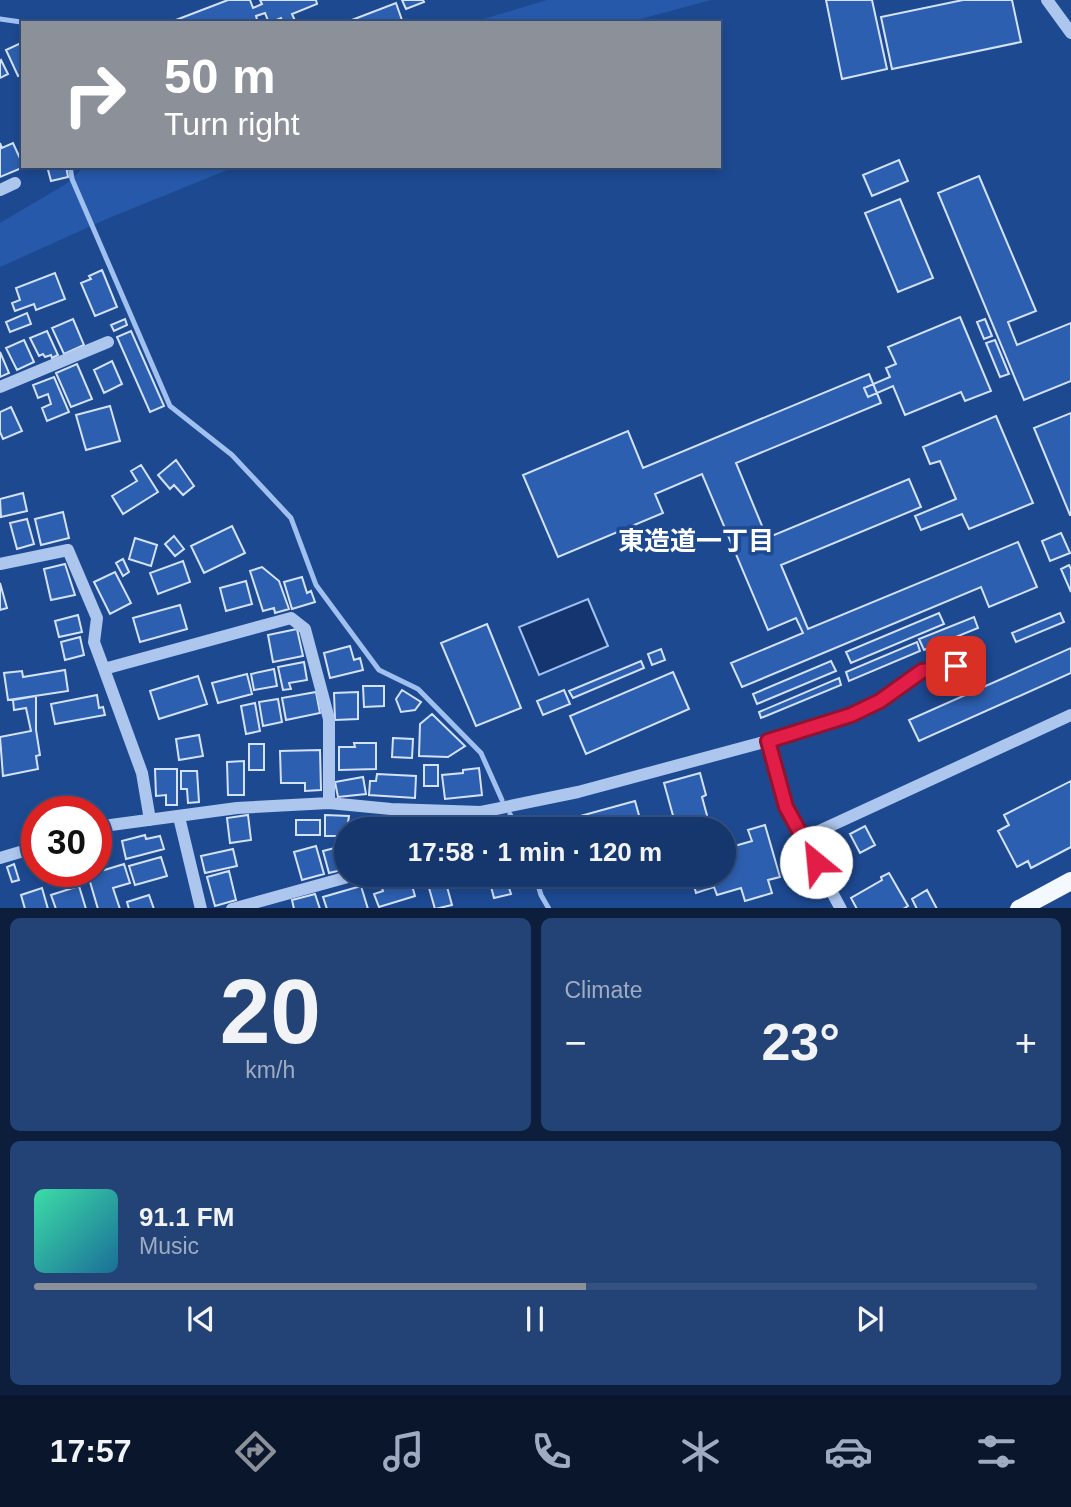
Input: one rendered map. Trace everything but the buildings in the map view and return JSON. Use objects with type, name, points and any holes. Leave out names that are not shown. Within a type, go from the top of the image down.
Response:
[{"type":"main road","points":[[1020,908],[1071,881]]},
{"type":"street","points":[[1047,0],[1071,33]]},
{"type":"street","points":[[0,190],[15,183]]},
{"type":"street","points":[[0,387],[108,342]]},
{"type":"street","points":[[0,564],[68,550],[97,618],[94,642],[142,773],[150,820]]},
{"type":"street","points":[[104,669],[291,618],[305,629],[329,719],[329,803]]},
{"type":"street","points":[[112,825],[237,808],[329,803],[391,809],[481,812],[578,792],[768,741],[851,715],[870,706],[922,671],[956,666]]},
{"type":"street","points":[[804,838],[1071,715]]},
{"type":"street","points":[[768,741],[786,807],[841,908]]},
{"type":"street","points":[[179,817],[201,908]]},
{"type":"street","points":[[0,858],[21,851]]},
{"type":"street","points":[[232,908],[334,881]]},
{"type":"shaded area","points":[[547,0],[711,0],[633,21],[477,21]]},
{"type":"shaded area","points":[[232,168],[109,218],[0,267],[0,223],[66,184],[82,169]]},
{"type":"shaded area","points":[[588,599],[608,646],[539,675],[519,627]]},
{"type":"waterway","points":[[0,19],[21,22]]},
{"type":"waterway","points":[[70,168],[72,179],[170,406],[232,455],[291,518],[316,585],[379,670],[418,689],[481,753],[502,800]]},
{"type":"waterway","points":[[539,887],[548,908]]},
{"type":"district","name":"東造道一丁目","points":[[696,541]]},
{"type":"route","points":[[816,862],[786,807],[768,741],[851,715],[880,701],[922,671],[956,666]]}]
